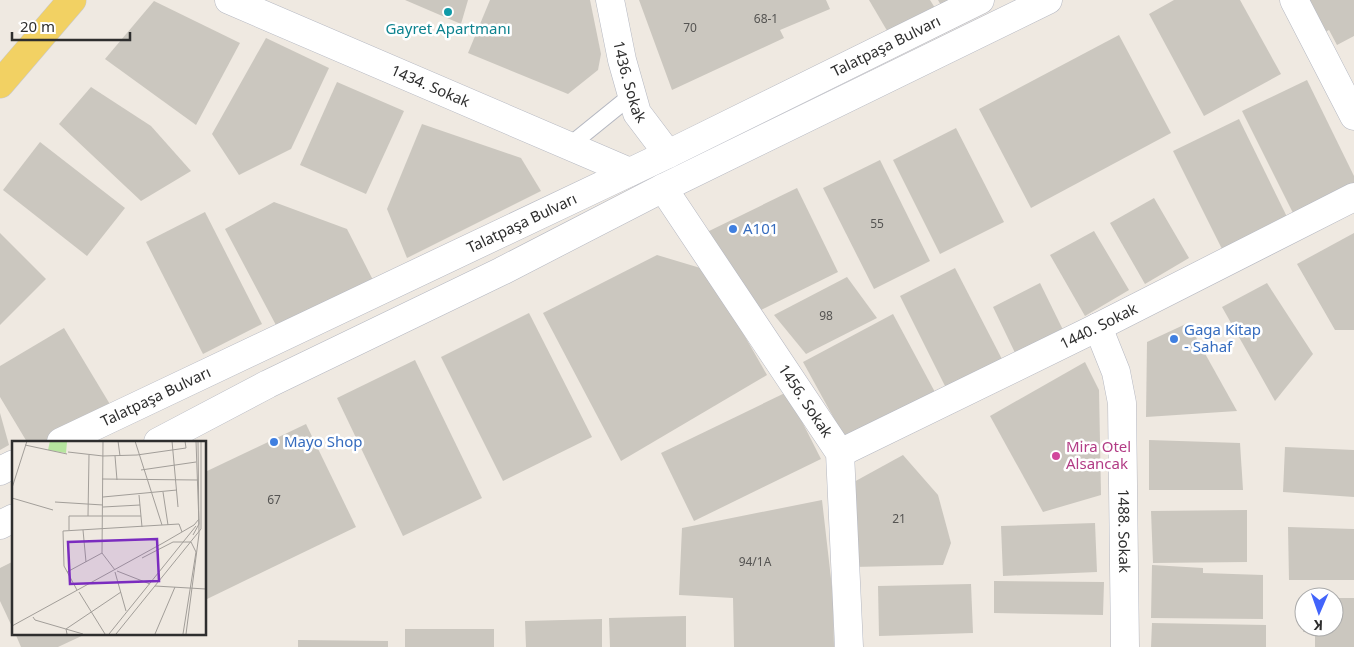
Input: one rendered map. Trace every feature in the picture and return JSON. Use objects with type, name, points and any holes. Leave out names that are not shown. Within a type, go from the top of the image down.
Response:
[{"type":"main road","points":[[0,84],[72,0]]},
{"type":"street","name":"1434. Sokak","points":[[229,0],[630,172],[663,188]]},
{"type":"street","name":"1436. Sokak","points":[[610,0],[622,60],[637,113],[668,154]]},
{"type":"street","name":"Talatpaşa Bulvarı","points":[[63,441],[668,154],[980,0]]},
{"type":"street","name":"Talatpaşa Bulvarı","points":[[160,441],[268,384],[502,271],[663,188],[1048,0]]},
{"type":"street","points":[[1294,0],[1354,116]]},
{"type":"street","name":"1456. Sokak","points":[[663,188],[840,453],[849,647]]},
{"type":"street","name":"1440. Sokak","points":[[840,453],[1098,327],[1354,197]]},
{"type":"street","name":"1488. Sokak","points":[[1098,327],[1116,372],[1122,403],[1125,647]]},
{"type":"street","points":[[0,471],[12,465]]},
{"type":"street","points":[[0,525],[12,519]]},
{"type":"lane","points":[[569,146],[632,95]]},
{"type":"building","name":"Gayret Apartmanı","points":[[405,0],[468,0],[461,24]]},
{"type":"building","points":[[490,0],[590,0],[601,54],[598,70],[568,94],[468,53]]},
{"type":"building","points":[[639,0],[826,0],[830,9],[780,30],[784,38],[672,90]]},
{"type":"building","points":[[869,0],[930,0],[935,8],[889,34]]},
{"type":"building","points":[[938,0],[953,0],[942,7]]},
{"type":"building","points":[[1174,0],[1240,0],[1281,74],[1204,116],[1149,14]]},
{"type":"building","points":[[1301,0],[1354,0],[1354,36],[1337,45],[1329,30],[1319,35]]},
{"type":"building","points":[[154,1],[240,43],[196,125],[105,59]]},
{"type":"building","points":[[1119,35],[1171,133],[1031,208],[979,109]]},
{"type":"building","points":[[266,38],[329,68],[291,149],[239,175],[212,134]]},
{"type":"building","points":[[1307,80],[1354,176],[1354,186],[1294,215],[1242,111]]},
{"type":"building","points":[[337,82],[404,111],[366,194],[300,165]]},
{"type":"building","points":[[91,87],[151,126],[191,171],[141,201],[59,124]]},
{"type":"building","points":[[1239,119],[1290,223],[1225,255],[1173,151]]},
{"type":"building","points":[[422,124],[521,158],[541,191],[407,258],[387,209]]},
{"type":"building","points":[[956,128],[1004,222],[940,254],[893,160]]},
{"type":"building","points":[[40,142],[125,208],[87,256],[3,190]]},
{"type":"building","points":[[880,160],[930,261],[874,289],[823,188]]},
{"type":"building","points":[[797,188],[838,272],[749,316],[707,232]]},
{"type":"building","points":[[1154,198],[1189,258],[1145,284],[1110,223]]},
{"type":"building","points":[[274,202],[347,229],[373,280],[277,327],[225,229]]},
{"type":"building","points":[[205,212],[262,324],[203,354],[146,242]]},
{"type":"building","points":[[1094,231],[1129,290],[1085,316],[1050,255]]},
{"type":"building","points":[[0,233],[46,279],[0,325]]},
{"type":"building","points":[[1354,233],[1354,330],[1335,330],[1297,264]]},
{"type":"building","points":[[657,255],[707,270],[767,375],[621,461],[543,313]]},
{"type":"building","points":[[955,268],[1004,363],[948,392],[900,296]]},
{"type":"building","points":[[847,277],[877,318],[806,354],[774,315]]},
{"type":"building","points":[[1040,283],[1067,338],[1019,361],[993,307]]},
{"type":"building","points":[[1267,283],[1313,354],[1275,401],[1222,307]]},
{"type":"building","points":[[529,313],[592,437],[503,481],[441,357]]},
{"type":"building","points":[[893,314],[936,394],[847,442],[803,362]]},
{"type":"building","points":[[1188,323],[1237,411],[1146,417],[1147,342]]},
{"type":"building","points":[[64,328],[111,406],[53,441],[26,441],[0,397],[0,366]]},
{"type":"building","points":[[415,360],[482,498],[403,536],[337,398]]},
{"type":"building","name":"Mira Otel Alsancak","points":[[1085,362],[1099,390],[1101,495],[1043,512],[990,416]]},
{"type":"building","points":[[787,392],[821,459],[694,521],[661,453]]},
{"type":"building","points":[[0,413],[9,445],[0,450]]},
{"type":"building","points":[[306,424],[356,527],[206,600],[206,472]]},
{"type":"building","points":[[1149,440],[1240,443],[1243,490],[1149,490]]},
{"type":"building","points":[[1285,447],[1354,450],[1354,497],[1283,492]]},
{"type":"building","points":[[903,455],[938,495],[951,543],[943,565],[853,567],[852,483]]},
{"type":"building","points":[[822,500],[833,596],[834,647],[734,647],[733,598],[679,595],[682,528]]},
{"type":"building","points":[[1247,510],[1247,562],[1153,563],[1151,511]]},
{"type":"building","points":[[1095,523],[1097,572],[1003,576],[1001,526]]},
{"type":"building","points":[[1288,527],[1354,529],[1354,580],[1289,580]]},
{"type":"building","points":[[12,562],[12,627],[0,601],[0,568]]},
{"type":"building","points":[[1152,565],[1203,568],[1203,573],[1263,575],[1263,619],[1151,618]]},
{"type":"building","points":[[994,581],[1104,582],[1103,615],[994,613]]},
{"type":"building","points":[[971,584],[973,633],[879,636],[878,586]]},
{"type":"building","points":[[1344,598],[1354,598],[1354,647],[1315,647],[1315,637],[1344,637]]},
{"type":"building","points":[[686,616],[686,647],[610,647],[609,618]]},
{"type":"building","points":[[602,619],[602,647],[526,647],[525,621]]},
{"type":"building","points":[[1152,623],[1266,625],[1266,647],[1151,647]]},
{"type":"building","points":[[405,629],[494,629],[494,647],[405,647]]},
{"type":"building","points":[[15,634],[86,634],[58,647],[21,647]]},
{"type":"building","points":[[298,640],[388,641],[388,647],[298,647]]},
{"type":"place","name":"Gayret Apartmanı","points":[[448,12]]},
{"type":"place","name":"A101","points":[[733,229]]},
{"type":"place","name":"Gaga Kitap - Sahaf","points":[[1174,339]]},
{"type":"place","name":"Mayo Shop","points":[[274,442]]},
{"type":"place","name":"Mira Otel Alsancak","points":[[1056,456]]}]
